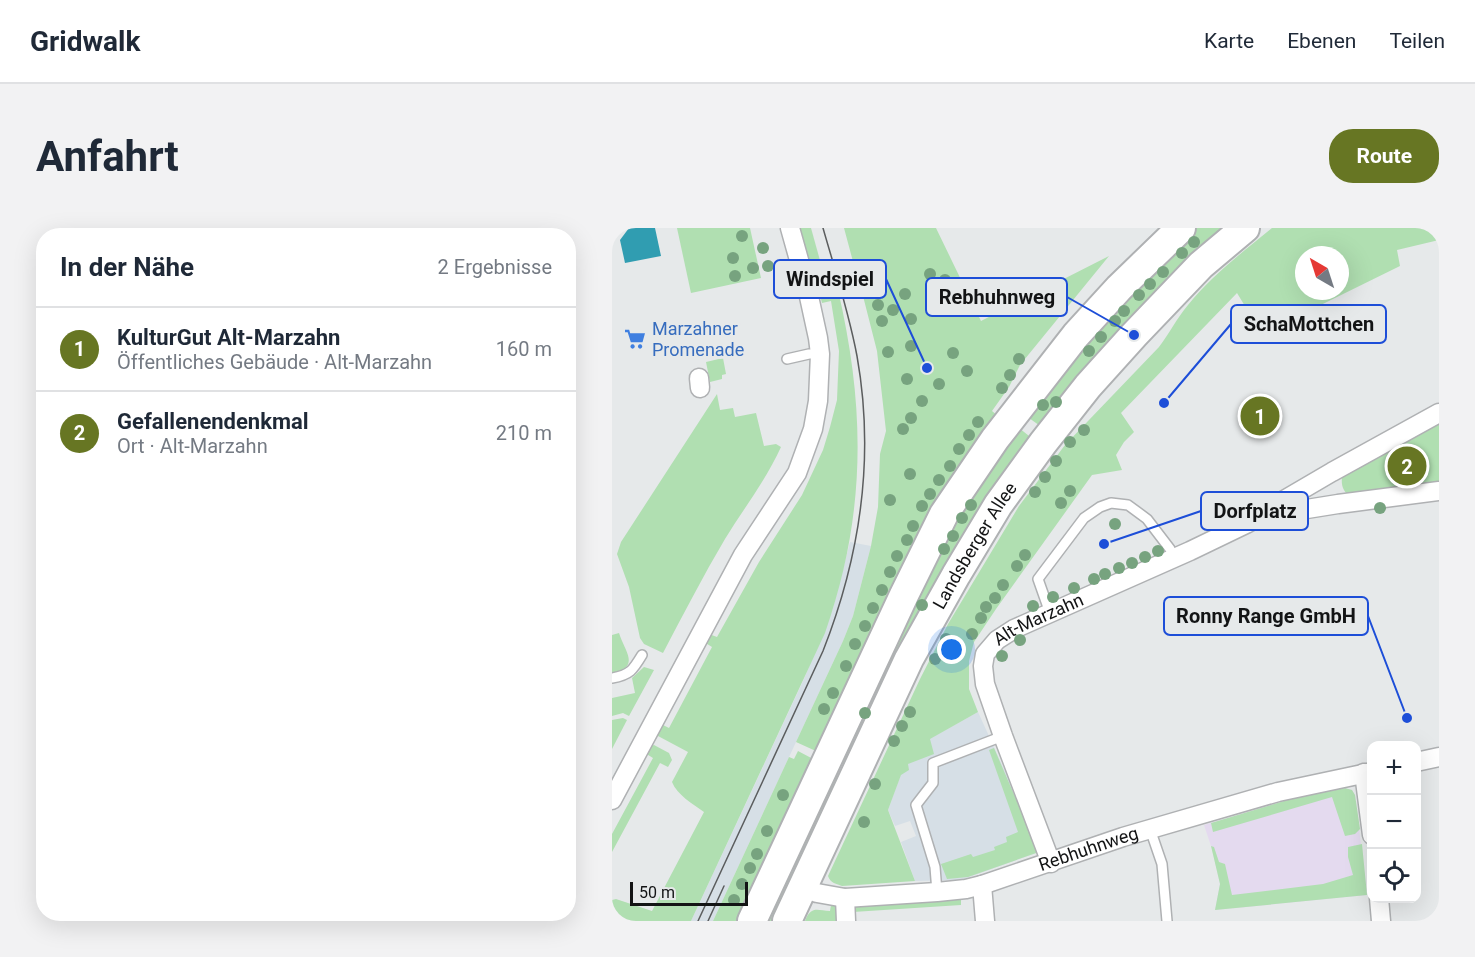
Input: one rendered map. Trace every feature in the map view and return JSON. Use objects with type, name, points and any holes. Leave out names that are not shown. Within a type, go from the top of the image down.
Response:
[{"type":"main road","name":"Landsberger Allee","points":[[752,921],[899,604],[944,514],[1000,432],[1076,335],[1119,288],[1181,228]]},
{"type":"main road","name":"Landsberger Allee","points":[[787,921],[909,659],[956,574],[998,506],[1043,443],[1088,386],[1201,265],[1245,228]]},
{"type":"street","points":[[612,800],[743,555],[797,473],[813,429],[818,401],[820,354],[809,297],[790,228]]},
{"type":"street","name":"Alt-Marzahn","points":[[1051,862],[985,684],[983,666],[985,654],[997,640],[1050,612],[1246,524],[1332,472],[1439,413]]},
{"type":"street","points":[[1332,472],[1338,504]]},
{"type":"street","name":"Alt-Marzahn","points":[[1266,513],[1282,513],[1439,491]]},
{"type":"street","points":[[1421,761],[1439,757]]},
{"type":"street","name":"Rebhuhnweg","points":[[803,887],[817,893],[845,898],[966,889],[1150,829],[1278,792],[1367,772]]},
{"type":"street","points":[[982,885],[985,921]]},
{"type":"street","points":[[845,898],[846,921]]},
{"type":"street","points":[[1379,903],[1381,921]]},
{"type":"lane","points":[[787,359],[820,354]]},
{"type":"lane","points":[[1050,612],[1038,579],[1084,518],[1100,507],[1111,503],[1128,505],[1147,519],[1157,530],[1170,549],[1173,558]]},
{"type":"lane","points":[[612,678],[624,676],[633,670],[642,655]]},
{"type":"lane","points":[[937,892],[935,867],[916,805],[933,783],[933,763],[1003,736]]},
{"type":"lane","points":[[1150,829],[1162,864],[1167,921]]},
{"type":"shaded area","points":[[850,542],[871,546],[853,616],[843,641],[713,921],[691,921],[804,679],[833,608]]},
{"type":"shaded area","points":[[978,712],[1039,852],[961,880],[915,881],[901,842],[916,836],[910,821],[895,826],[888,810],[901,774],[929,739]]},
{"type":"shaded area","points":[[1345,788],[1352,790],[1355,795],[1367,895],[1215,910],[1220,884],[1204,825],[1291,799]]},
{"type":"green space","points":[[677,228],[750,228],[761,278],[691,293]]},
{"type":"green space","points":[[799,228],[811,228],[826,282],[816,284]]},
{"type":"green space","points":[[844,228],[936,228],[981,321],[1109,256],[1020,365],[1009,387],[992,411],[998,416],[818,752],[796,742],[853,616],[871,546],[878,507],[880,454],[886,431],[877,351],[863,296],[855,287],[855,269]]},
{"type":"green space","points":[[1193,228],[1232,228],[1043,428],[1022,413]]},
{"type":"green space","points":[[1272,228],[1439,228],[1439,240],[1397,250],[1400,266],[1349,291],[1349,246],[1295,246],[1295,300],[1331,300],[1262,334],[1237,293],[1121,413],[1134,432],[1116,455],[1122,470],[1092,475],[974,642],[969,661],[969,689],[978,712],[930,739],[934,754],[908,764],[909,770],[901,775],[888,810],[915,881],[842,886],[832,882],[828,876],[920,679],[948,624],[1019,506],[1065,445],[1159,347],[1197,294],[1228,264]]},
{"type":"green space","points":[[838,290],[854,378],[857,463],[855,505],[848,547],[825,633],[691,921],[612,921],[612,900],[616,899],[652,911],[704,812],[681,795],[672,782],[688,752],[658,736],[657,730],[661,724],[669,728],[712,647],[704,642],[709,634],[717,637],[759,562],[802,495],[823,450],[837,400],[839,351],[831,301],[822,303],[820,295]]},
{"type":"green space","points":[[723,358],[726,374],[722,375],[722,379],[710,382],[706,362]]},
{"type":"green space","points":[[717,394],[720,410],[733,408],[735,417],[756,413],[764,446],[776,444],[781,447],[762,482],[717,553],[663,653],[644,644],[640,638],[629,587],[617,554],[621,542]]},
{"type":"green space","points":[[1439,420],[1439,486],[1350,496],[1346,492],[1342,485],[1342,477]]},
{"type":"green space","points":[[1014,424],[1034,440],[849,766],[835,760],[926,567]]},
{"type":"green space","points":[[619,633],[629,663],[621,670],[612,673],[612,635]]},
{"type":"green space","points":[[644,667],[654,670],[629,716],[623,713],[612,716],[612,698],[635,693],[632,678]]},
{"type":"green space","points":[[623,718],[627,720],[612,749],[612,720]]},
{"type":"green space","points":[[654,745],[669,753],[672,760],[668,767],[660,763],[612,852],[612,834],[653,758],[645,753],[648,747]]},
{"type":"green space","points":[[994,748],[1039,852],[968,877],[947,879],[941,864],[971,854],[973,857],[995,850],[994,847],[1007,842],[1006,837],[1018,832],[989,750]]},
{"type":"green space","points":[[798,751],[815,760],[740,921],[713,921],[789,757],[794,759]]},
{"type":"green space","points":[[829,772],[843,779],[778,921],[760,921]]},
{"type":"green space","points":[[1345,788],[1352,790],[1355,795],[1360,829],[1355,834],[1345,836],[1332,797],[1213,832],[1211,823],[1291,799]]},
{"type":"green space","points":[[1362,844],[1367,895],[1215,910],[1220,884],[1211,846],[1214,847],[1219,862],[1225,864],[1232,895],[1323,884],[1353,875],[1348,847]]},
{"type":"green space","points":[[961,898],[961,905],[853,912],[856,905]]},
{"type":"green space","points":[[831,905],[838,906],[844,921],[805,921],[812,911],[830,911]]},
{"type":"water","points":[[629,228],[655,228],[661,256],[625,263],[620,240]]},
{"type":"tram line","points":[[698,921],[823,651],[836,615],[855,543],[864,469],[862,394],[850,324],[823,228]]},
{"type":"tram line","points":[[708,921],[724,886]]},
{"type":"place","name":"Rebhuhnweg","points":[[1134,335]]},
{"type":"place","name":"Marzahner Promenade","points":[[635,339]]},
{"type":"place","name":"Windspiel","points":[[927,368]]},
{"type":"place","name":"SchaMottchen","points":[[1164,403]]},
{"type":"place","name":"KulturGut Alt-Marzahn","points":[[1260,416]]},
{"type":"place","name":"Gefallenendenkmal","points":[[1407,466]]},
{"type":"place","name":"Dorfplatz","points":[[1104,544]]},
{"type":"place","name":"Ronny Range GmbH","points":[[1407,718]]}]
